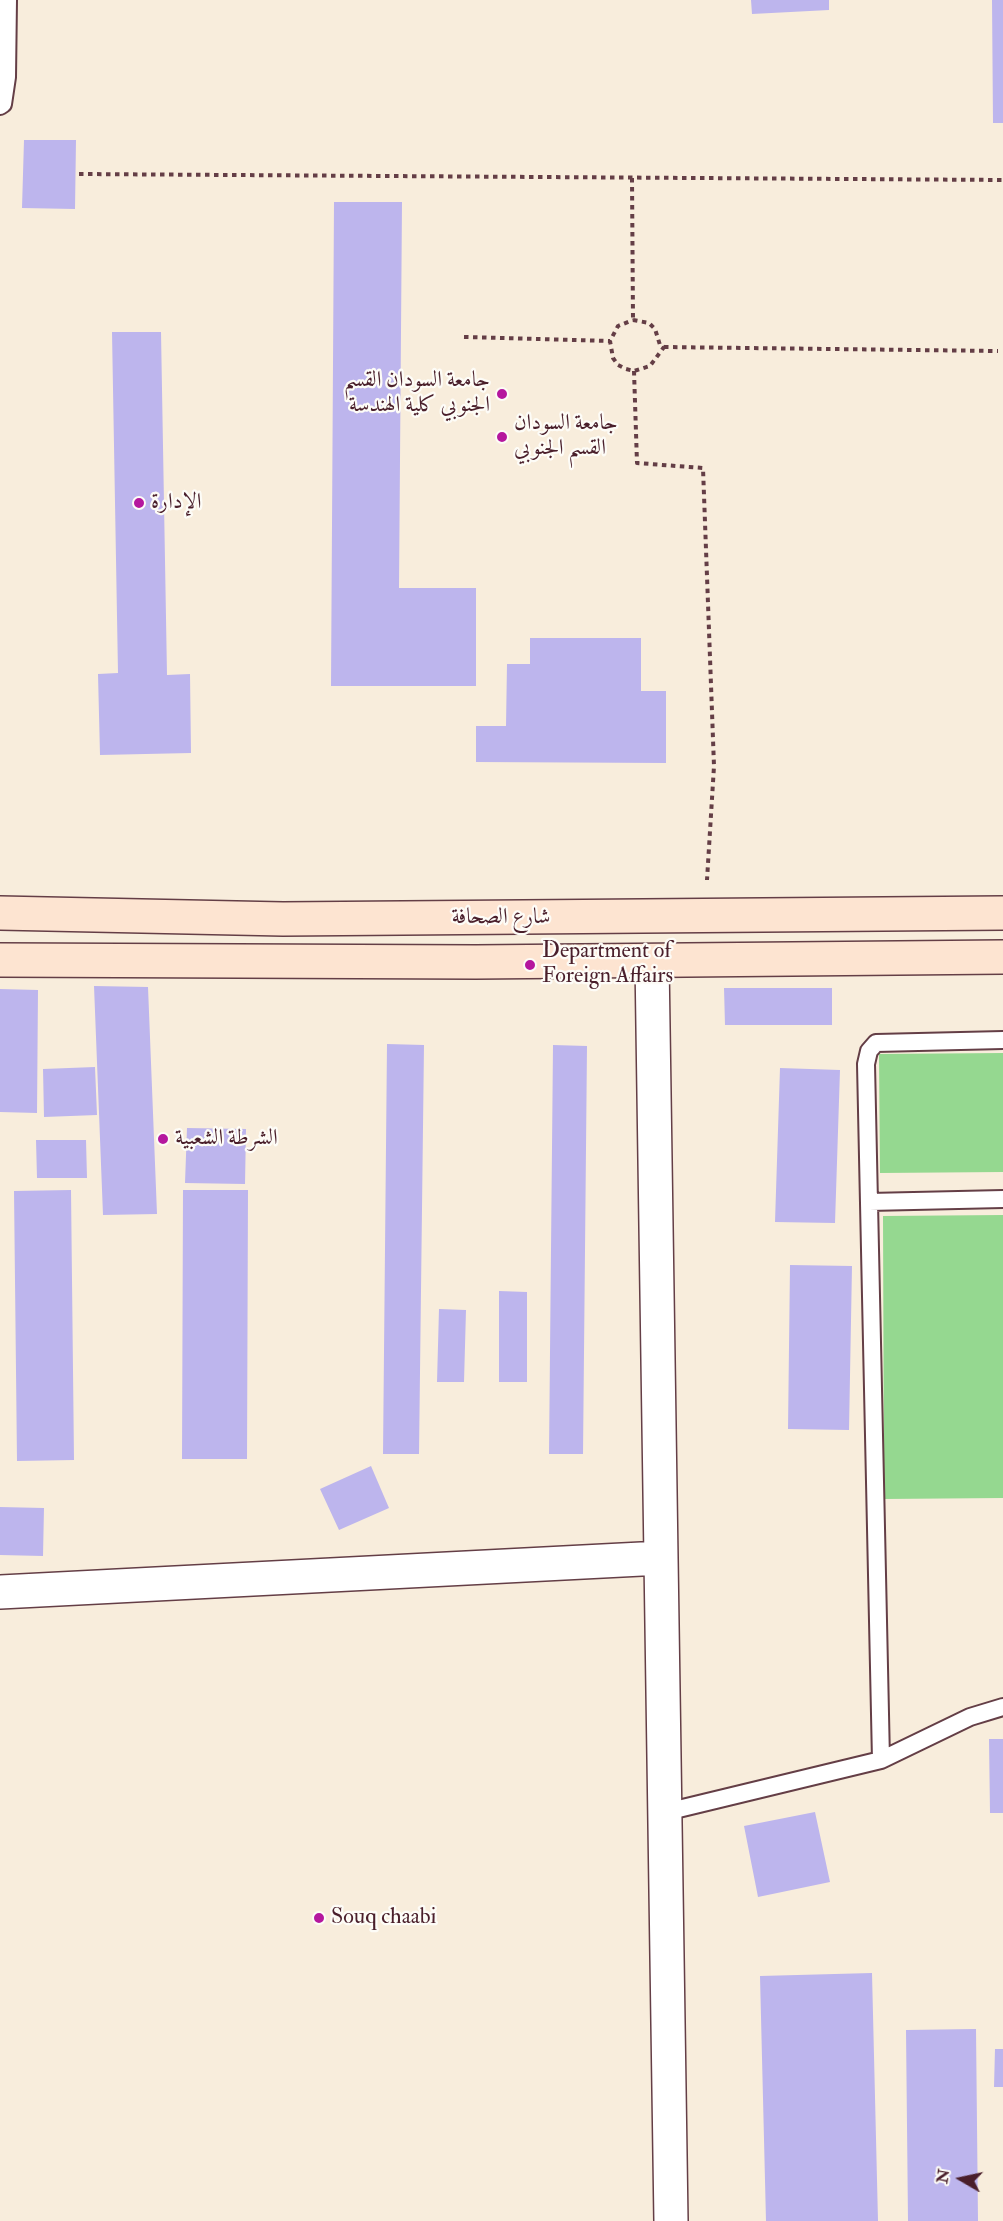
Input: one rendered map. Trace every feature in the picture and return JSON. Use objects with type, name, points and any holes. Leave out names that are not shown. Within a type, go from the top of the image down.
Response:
[{"type":"main road","name":"شارع الصحافة","points":[[0,913],[283,919],[1003,913]]},
{"type":"main road","name":"شارع الصحافة","points":[[0,960],[652,961],[1003,957]]},
{"type":"street","points":[[652,961],[671,2221]]},
{"type":"street","points":[[0,1592],[661,1558]]},
{"type":"lane","points":[[0,106],[3,104],[7,77],[8,0]]},
{"type":"lane","points":[[881,1760],[866,1064],[869,1051],[876,1043],[1003,1040]]},
{"type":"lane","points":[[869,1202],[1003,1199]]},
{"type":"lane","points":[[666,1812],[881,1760],[970,1717],[1003,1707]]},
{"type":"path","points":[[78,174],[1003,180]]},
{"type":"path","points":[[632,178],[633,320]]},
{"type":"path","points":[[664,347],[650,366],[634,371],[618,365],[613,358],[610,341],[618,326],[633,320],[649,323],[655,329],[660,345],[664,347],[999,351]]},
{"type":"path","points":[[464,337],[610,341]]},
{"type":"path","points":[[634,371],[637,463],[703,468],[714,766],[704,917]]},
{"type":"green space","points":[[1003,1053],[1003,1172],[880,1173],[879,1054]]},
{"type":"green space","points":[[1003,1215],[1003,1498],[884,1499],[883,1216]]},
{"type":"building","points":[[751,0],[829,0],[829,10],[752,14]]},
{"type":"building","points":[[992,0],[1003,0],[1003,123],[993,123]]},
{"type":"building","points":[[24,140],[76,140],[75,209],[22,208]]},
{"type":"building","points":[[334,202],[402,202],[399,588],[476,588],[476,686],[331,686]]},
{"type":"building","name":"الإدارة","points":[[112,332],[161,332],[167,675],[190,674],[191,753],[100,755],[98,674],[118,673]]},
{"type":"building","points":[[530,638],[641,638],[641,691],[666,691],[666,763],[476,762],[476,726],[506,726],[507,664],[530,664]]},
{"type":"building","points":[[94,986],[148,987],[157,1214],[103,1215]]},
{"type":"building","points":[[724,988],[832,988],[832,1025],[725,1025]]},
{"type":"building","points":[[0,989],[38,990],[37,1113],[0,1112]]},
{"type":"building","points":[[387,1044],[424,1045],[419,1454],[383,1454]]},
{"type":"building","points":[[553,1045],[587,1046],[583,1454],[549,1454]]},
{"type":"building","points":[[95,1067],[97,1115],[44,1117],[43,1069]]},
{"type":"building","points":[[780,1068],[840,1070],[835,1223],[775,1222]]},
{"type":"building","points":[[187,1128],[246,1129],[245,1184],[185,1183]]},
{"type":"building","points":[[36,1140],[86,1140],[87,1178],[37,1178]]},
{"type":"building","points":[[71,1190],[74,1460],[17,1461],[14,1191]]},
{"type":"building","points":[[183,1190],[248,1190],[247,1459],[182,1459]]},
{"type":"building","points":[[790,1265],[852,1266],[849,1430],[788,1429]]},
{"type":"building","points":[[499,1291],[527,1292],[527,1382],[499,1382]]},
{"type":"building","points":[[439,1309],[466,1310],[464,1382],[437,1382]]},
{"type":"building","points":[[371,1466],[389,1508],[339,1530],[320,1489]]},
{"type":"building","points":[[0,1507],[44,1508],[43,1556],[0,1555]]},
{"type":"building","points":[[989,1739],[1003,1739],[1003,1813],[990,1813]]},
{"type":"building","points":[[815,1812],[830,1882],[758,1897],[744,1826]]},
{"type":"building","points":[[872,1973],[878,2221],[766,2221],[760,1976]]},
{"type":"building","points":[[976,2029],[978,2221],[908,2221],[906,2030]]},
{"type":"building","points":[[995,2049],[1003,2049],[1003,2087],[994,2087]]},
{"type":"place","name":"جامعة السودان القسم الجنوبي كلية الهندسة","points":[[502,394]]},
{"type":"place","name":"جامعة السودان القسم الجنوبي","points":[[502,437]]},
{"type":"place","name":"الإدارة","points":[[139,503]]},
{"type":"place","name":"Department of Foreign Affairs","points":[[530,965]]},
{"type":"place","name":"الشرطة الشعبية","points":[[163,1139]]},
{"type":"place","name":"Souq chaabi","points":[[319,1918]]}]
